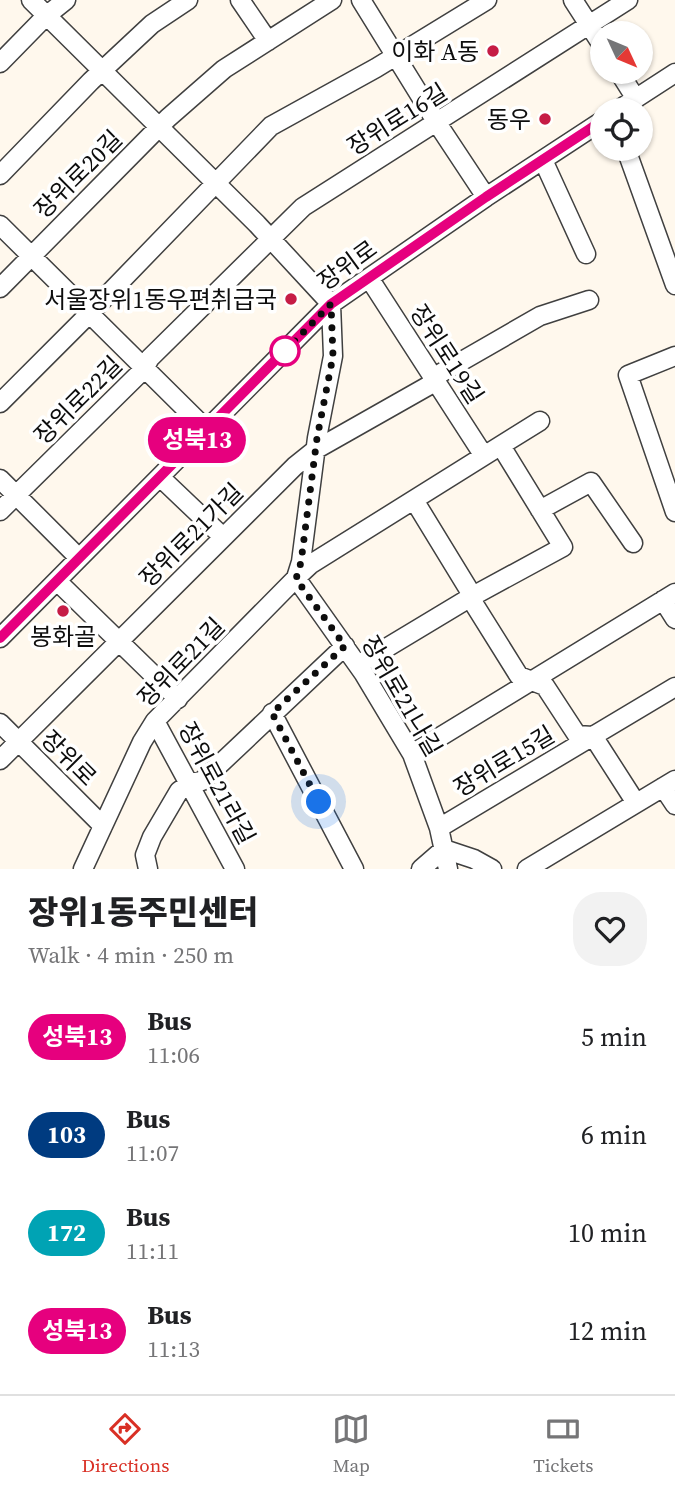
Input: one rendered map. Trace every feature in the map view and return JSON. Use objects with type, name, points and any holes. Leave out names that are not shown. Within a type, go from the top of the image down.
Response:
[{"type":"street","name":"장위로20길","points":[[31,0],[217,184],[331,304]]},
{"type":"street","points":[[0,63],[66,0]]},
{"type":"street","points":[[0,175],[152,23],[188,0]]},
{"type":"street","points":[[240,0],[268,41]]},
{"type":"street","points":[[160,127],[224,69],[332,0]]},
{"type":"street","points":[[361,0],[486,197]]},
{"type":"street","points":[[0,403],[271,126],[396,56],[487,0]]},
{"type":"street","points":[[573,0],[590,27]]},
{"type":"street","points":[[588,24],[628,0]]},
{"type":"street","name":"장위로16길","points":[[270,238],[303,207],[580,32],[588,24]]},
{"type":"street","points":[[638,98],[675,73]]},
{"type":"street","name":"장위로20길","points":[[31,256],[160,127]]},
{"type":"street","name":"장위로","points":[[0,638],[331,304],[590,129]]},
{"type":"street","points":[[543,160],[586,254]]},
{"type":"street","points":[[630,161],[675,285]]},
{"type":"street","name":"장위로22길","points":[[0,225],[207,430]]},
{"type":"street","points":[[144,369],[150,358],[270,238]]},
{"type":"street","points":[[0,288],[31,256]]},
{"type":"street","name":"장위로19길","points":[[369,278],[484,456]]},
{"type":"street","name":"장위로21가길","points":[[0,760],[295,466],[315,450],[428,386],[441,373],[540,316],[589,300]]},
{"type":"street","points":[[296,579],[301,562],[315,450],[333,356],[331,304]]},
{"type":"street","points":[[675,356],[628,374],[675,512]]},
{"type":"street","name":"장위로22길","points":[[0,511],[144,369]]},
{"type":"street","name":"장위로21길","points":[[83,869],[142,742],[155,721],[311,564],[540,421]]},
{"type":"street","points":[[358,665],[471,597],[563,547],[500,446]]},
{"type":"street","points":[[160,477],[223,537]]},
{"type":"street","points":[[0,479],[79,558]]},
{"type":"street","points":[[540,510],[592,482],[633,543]]},
{"type":"street","points":[[414,500],[519,676],[530,682]]},
{"type":"street","name":"장위로21나길","points":[[296,579],[358,665],[412,754],[439,828],[448,869]]},
{"type":"street","points":[[57,581],[178,699]]},
{"type":"street","points":[[412,754],[669,597],[675,619]]},
{"type":"street","points":[[148,869],[145,855],[152,837],[179,791],[190,783],[202,781],[345,646]]},
{"type":"street","name":"장위로15길","points":[[530,682],[545,686],[577,735],[593,736]]},
{"type":"street","name":"장위로15길","points":[[439,828],[675,687]]},
{"type":"street","points":[[272,713],[354,869]]},
{"type":"street","name":"장위로21라길","points":[[155,721],[235,869]]},
{"type":"street","name":"장위로","points":[[0,723],[103,826]]},
{"type":"street","name":"장위로15길","points":[[593,736],[636,803]]},
{"type":"street","points":[[527,869],[669,784],[675,805]]},
{"type":"street","points":[[421,869],[444,849],[474,859],[492,869]]},
{"type":"bus line","name":"성북13","points":[[0,638],[331,304],[590,129]]},
{"type":"place","name":"이화 A동","points":[[493,51]]},
{"type":"place","name":"동우","points":[[545,119]]},
{"type":"place","name":"서울장위1동우편취급국","points":[[291,299]]},
{"type":"place","name":"봉화골","points":[[63,611]]},
{"type":"route","points":[[285,351],[281,355],[331,304],[333,356],[317,438],[301,562],[296,579],[345,646],[272,713],[319,802]]}]
